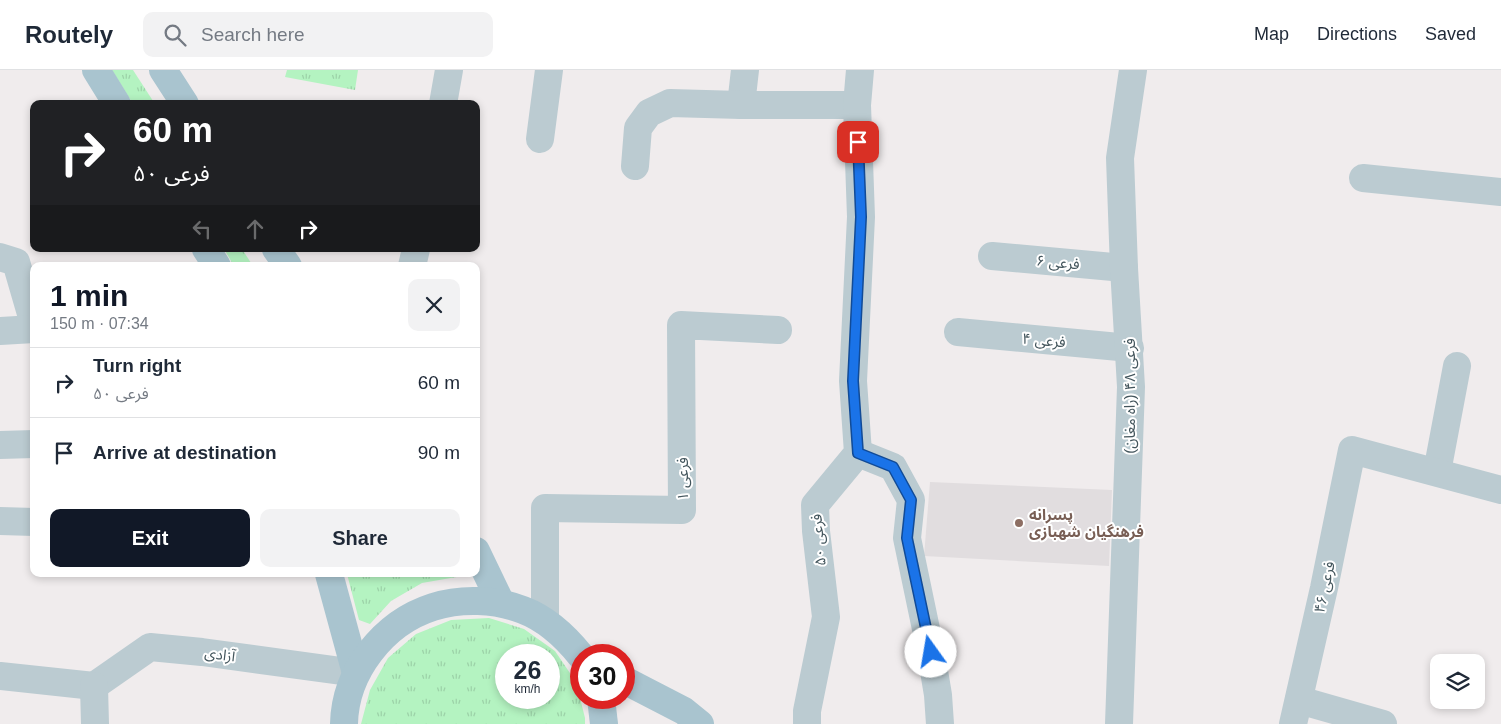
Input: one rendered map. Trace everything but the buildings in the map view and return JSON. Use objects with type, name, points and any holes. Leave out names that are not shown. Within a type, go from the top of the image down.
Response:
[{"type":"main road","points":[[96,70],[115,100]]},
{"type":"main road","points":[[163,70],[182,100]]},
{"type":"main road","points":[[480,559],[501,603]]},
{"type":"main road","points":[[330,577],[356,673]]},
{"type":"main road","points":[[344,724],[344,708],[356,673],[376,644],[402,622],[433,607],[467,601],[501,603],[524,610],[545,621],[572,644]]},
{"type":"main road","points":[[635,686],[684,711],[700,724]]},
{"type":"main road","points":[[602,709],[604,724]]},
{"type":"street","points":[[444,100],[449,70]]},
{"type":"street","points":[[741,105],[745,70]]},
{"type":"street","points":[[860,70],[856,105],[861,217],[853,381],[858,453],[893,467],[911,500],[907,538],[931,652],[940,724]]},
{"type":"street","name":"فرعی ۴۸ (راه مغان)","points":[[1119,724],[1131,387],[1120,158],[1133,70]]},
{"type":"street","points":[[540,139],[544,71]]},
{"type":"street","points":[[636,166],[638,128],[649,113],[670,103],[856,105]]},
{"type":"street","points":[[1364,178],[1501,192]]},
{"type":"street","name":"فرعی ۶","points":[[992,256],[1124,268]]},
{"type":"street","points":[[0,257],[16,262],[30,310]]},
{"type":"street","name":"فرعی ۱","points":[[545,621],[544,508],[682,510],[681,325],[778,330]]},
{"type":"street","points":[[0,331],[30,329]]},
{"type":"street","name":"فرعی ۴","points":[[958,332],[1130,348]]},
{"type":"street","points":[[1457,366],[1437,472],[1501,490]]},
{"type":"street","points":[[0,445],[30,444]]},
{"type":"street","name":"فرعی ۴۶","points":[[1296,712],[1352,450],[1437,472]]},
{"type":"street","name":"فرعی ۵۰","points":[[807,724],[807,711],[826,617],[816,531],[815,505],[858,453]]},
{"type":"street","points":[[0,521],[30,522]]},
{"type":"street","name":"آزادی","points":[[94,686],[150,647],[202,652],[356,673]]},
{"type":"street","points":[[0,676],[94,686],[95,724]]},
{"type":"street","points":[[1296,712],[1383,724]]},
{"type":"shaded area","name":"پسرانه فرهنگیان شهبازی","points":[[930,482],[1112,490],[1109,566],[924,556]]},
{"type":"green space","points":[[112,70],[133,70],[152,100],[131,100]]},
{"type":"green space","points":[[287,70],[358,70],[355,90],[285,77]]},
{"type":"green space","points":[[226,252],[244,252],[250,262],[232,262]]},
{"type":"green space","points":[[348,577],[456,577],[422,583],[391,601],[370,624],[359,620]]},
{"type":"green space","points":[[489,618],[524,629],[545,644],[495,644],[495,709],[560,709],[560,658],[570,673],[570,709],[583,709],[585,724],[361,724],[370,690],[388,658],[416,634],[451,620]]},
{"type":"place","name":"پسرانه فرهنگیان شهبازی","points":[[1019,523]]},
{"type":"route","points":[[858,142],[861,217],[853,381],[858,453],[893,467],[911,500],[907,538],[931,652]]}]
